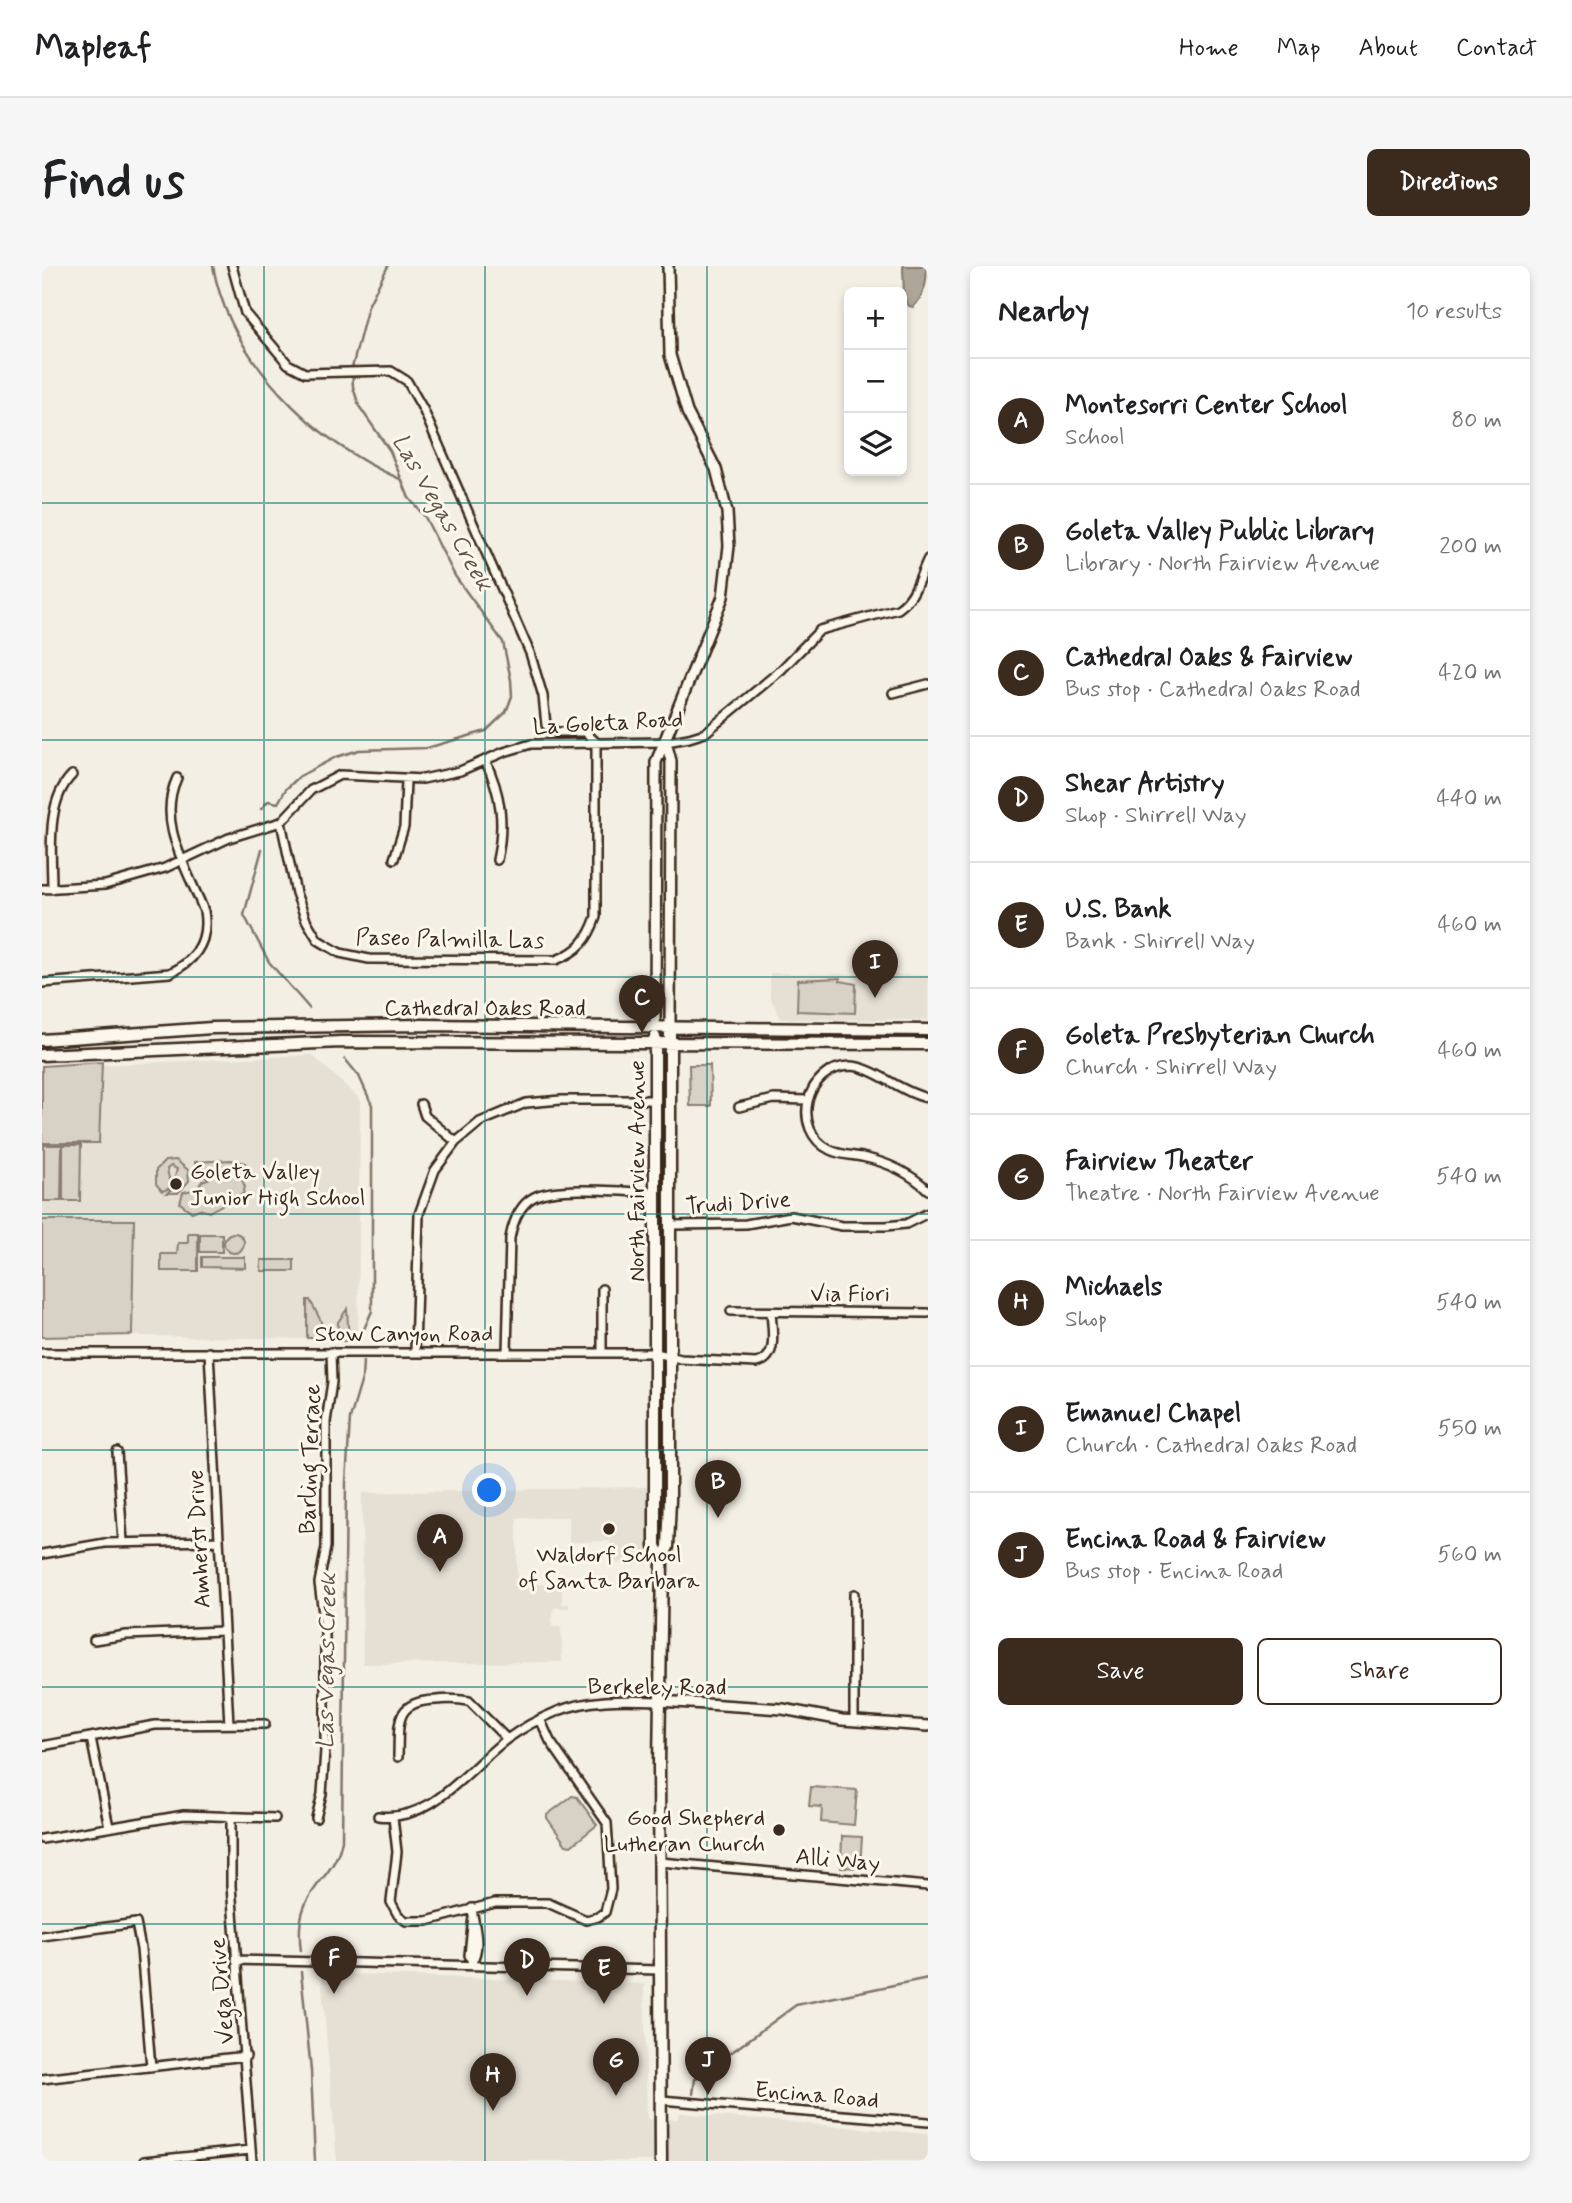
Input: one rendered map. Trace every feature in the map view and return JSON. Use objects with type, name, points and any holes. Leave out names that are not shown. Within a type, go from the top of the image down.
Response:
[{"type":"main road","name":"North Fairview Avenue","points":[[655,1027],[655,1546],[662,1560]]},
{"type":"main road","name":"Cathedral Oaks Road","points":[[42,1040],[212,1028],[670,1027],[928,1030]]},
{"type":"main road","name":"North Fairview Avenue","points":[[661,2161],[659,1701],[662,1560],[668,1546],[672,1225],[670,1027]]},
{"type":"main road","name":"Cathedral Oaks Road","points":[[42,1055],[326,1042],[928,1044]]},
{"type":"street","points":[[232,266],[245,313],[288,365],[305,373],[391,371],[407,381],[423,409],[530,653],[543,696],[546,725],[556,732],[585,732],[596,742]]},
{"type":"street","name":"North Fairview Avenue","points":[[655,1027],[656,762],[723,597],[729,546],[727,512],[716,469],[687,412],[670,355],[668,266]]},
{"type":"street","name":"La Goleta Road","points":[[42,888],[125,880],[184,860],[229,838],[281,822],[311,790],[340,775],[406,780],[442,776],[531,744],[666,742],[705,733],[781,670],[820,630],[898,609],[907,603],[914,594],[928,559]]},
{"type":"street","points":[[893,693],[928,684]]},
{"type":"street","name":"Paseo Palmilla Las","points":[[281,822],[296,893],[306,920],[318,940],[340,953],[369,959],[556,960],[575,952],[585,943],[596,918],[596,742]]},
{"type":"street","name":"North Fairview Avenue","points":[[666,742],[671,761],[670,1027]]},
{"type":"street","points":[[485,760],[498,787],[501,805],[497,860]]},
{"type":"street","points":[[52,888],[58,797],[72,775]]},
{"type":"street","points":[[42,983],[170,973],[192,959],[202,944],[207,925],[204,911],[169,825],[169,798],[177,778]]},
{"type":"street","points":[[394,859],[404,827],[406,780]]},
{"type":"street","points":[[928,1098],[896,1088],[869,1071],[849,1066],[829,1071],[819,1078],[807,1100],[809,1124],[819,1142],[840,1154],[891,1167],[928,1190]]},
{"type":"street","points":[[739,1107],[774,1099],[807,1100]]},
{"type":"street","points":[[415,1352],[419,1214],[435,1170],[456,1142],[480,1122],[526,1103],[561,1100],[655,1100]]},
{"type":"street","points":[[421,1104],[425,1116],[456,1142]]},
{"type":"street","points":[[507,1352],[510,1238],[513,1224],[525,1204],[533,1197],[556,1191],[656,1193]]},
{"type":"street","name":"Trudi Drive","points":[[672,1225],[746,1224],[791,1216],[842,1226],[886,1226],[906,1224],[928,1213]]},
{"type":"street","points":[[602,1289],[602,1352]]},
{"type":"street","name":"Via Fiori","points":[[731,1311],[928,1313]]},
{"type":"street","name":"Stow Canyon Road","points":[[42,1353],[602,1352],[670,1354],[681,1359],[726,1363],[765,1360],[772,1348],[771,1312]]},
{"type":"street","name":"Amherst Drive","points":[[209,1352],[217,1541],[229,1724]]},
{"type":"street","name":"Barling Terrace","points":[[316,1818],[322,1794],[325,1751],[325,1628],[320,1583],[326,1547],[326,1422],[332,1382],[331,1352]]},
{"type":"street","points":[[117,1452],[123,1542]]},
{"type":"street","points":[[42,1554],[123,1542],[217,1541]]},
{"type":"street","points":[[854,1594],[854,1721]]},
{"type":"street","points":[[94,1640],[222,1631]]},
{"type":"street","points":[[398,1757],[402,1714],[407,1706],[422,1700],[469,1701],[507,1739]]},
{"type":"street","name":"Berkeley Road","points":[[378,1816],[394,1818],[408,1815],[432,1802],[507,1739],[540,1719],[584,1703],[659,1701],[783,1709],[854,1721],[928,1726]]},
{"type":"street","points":[[394,1818],[397,1852],[391,1902],[398,1915],[406,1921],[427,1921],[472,1912],[495,1903],[548,1903],[586,1920],[598,1917],[609,1903],[610,1832],[607,1823],[550,1741],[540,1719]]},
{"type":"street","points":[[42,1746],[155,1725],[265,1724]]},
{"type":"street","points":[[91,1738],[109,1827]]},
{"type":"street","points":[[42,1839],[184,1815],[275,1818]]},
{"type":"street","name":"Vega Drive","points":[[231,1817],[236,1960],[246,2056],[252,2161]]},
{"type":"street","name":"Alli Way","points":[[660,1862],[928,1886]]},
{"type":"street","points":[[472,1912],[469,1955],[473,1964]]},
{"type":"street","points":[[42,1936],[136,1923],[141,1949],[150,2067]]},
{"type":"street","points":[[236,1960],[660,1970]]},
{"type":"street","points":[[42,2079],[246,2056]]},
{"type":"street","name":"Encina Road","points":[[661,2100],[928,2122]]},
{"type":"street","points":[[144,2161],[251,2150]]},
{"type":"shaded area","points":[[903,266],[926,266],[924,288],[913,307],[907,303],[907,287],[904,287]]},
{"type":"shaded area","points":[[770,973],[928,975],[928,1020],[781,1019],[770,997]]},
{"type":"shaded area","points":[[840,978],[840,981],[856,984],[855,1013],[797,1011],[798,980]]},
{"type":"shaded area","name":"Goleta Valley Junior High School","points":[[312,1055],[360,1099],[358,1340],[42,1334],[42,1068]]},
{"type":"shaded area","points":[[102,1062],[99,1143],[42,1143],[42,1066]]},
{"type":"shaded area","points":[[689,1065],[710,1065],[711,1106],[690,1106]]},
{"type":"shaded area","points":[[44,1145],[62,1145],[61,1201],[44,1201]]},
{"type":"shaded area","points":[[63,1145],[81,1145],[80,1201],[63,1201]]},
{"type":"shaded area","points":[[176,1160],[188,1170],[189,1181],[178,1193],[167,1193],[172,1189],[177,1169],[171,1166],[167,1169],[171,1188],[162,1191],[156,1184],[156,1170],[165,1161]]},
{"type":"shaded area","points":[[231,1160],[245,1163],[239,1172],[245,1187],[243,1194],[237,1197],[231,1194],[227,1202],[209,1212],[199,1209],[192,1212],[180,1203],[183,1192],[197,1189],[202,1181],[208,1179],[195,1169],[195,1162]]},
{"type":"shaded area","points":[[42,1220],[134,1220],[132,1335],[42,1337]]},
{"type":"shaded area","points":[[188,1233],[198,1233],[198,1271],[161,1271],[161,1254],[177,1254],[178,1243],[188,1243]]},
{"type":"shaded area","points":[[230,1233],[238,1233],[244,1243],[238,1253],[230,1253],[224,1247],[224,1239]]},
{"type":"shaded area","points":[[200,1234],[222,1234],[222,1252],[200,1252]]},
{"type":"shaded area","points":[[202,1257],[245,1257],[245,1268],[202,1267]]},
{"type":"shaded area","points":[[261,1260],[294,1260],[294,1271],[261,1271]]},
{"type":"shaded area","points":[[307,1300],[310,1300],[321,1321],[322,1338],[307,1338]]},
{"type":"shaded area","points":[[347,1309],[349,1341],[337,1341],[338,1322]]},
{"type":"shaded area","points":[[648,1487],[649,1564],[610,1563],[610,1541],[569,1542],[569,1517],[517,1518],[517,1584],[562,1584],[562,1604],[569,1604],[569,1608],[554,1608],[552,1619],[552,1627],[561,1627],[562,1662],[363,1664],[362,1493]]},
{"type":"shaded area","points":[[811,1787],[857,1790],[854,1825],[821,1822],[822,1807],[809,1806]]},
{"type":"shaded area","points":[[572,1796],[577,1797],[597,1825],[571,1846],[566,1845],[547,1815]]},
{"type":"shaded area","points":[[842,1836],[862,1837],[860,1868],[841,1867]]},
{"type":"shaded area","points":[[321,1973],[644,1984],[647,2119],[677,2119],[680,2113],[928,2134],[928,2161],[337,2161]]},
{"type":"waterway","points":[[213,266],[222,301],[237,334],[257,365],[281,394],[337,443],[400,479]]},
{"type":"waterway","name":"Las Vegas Creek","points":[[261,809],[268,801],[278,803],[286,789],[300,776],[336,757],[359,750],[427,748],[486,731],[506,712],[512,696],[503,642],[455,576],[425,517],[409,498],[390,451],[359,406],[353,387],[352,368],[368,306],[388,266]]},
{"type":"waterway","name":"Las Vegas Creek","points":[[262,849],[244,915],[269,962],[309,1008]]},
{"type":"waterway","name":"Las Vegas Creek","points":[[345,1059],[359,1076],[372,1105],[372,1311],[360,1338]]},
{"type":"waterway","name":"Las Vegas Creek","points":[[301,1951],[302,1913],[308,1899],[338,1855],[342,1840],[346,1482],[350,1419],[362,1379],[363,1361]]},
{"type":"waterway","name":"Las Vegas Creek","points":[[301,1972],[311,2071],[315,2161]]},
{"type":"waterway","points":[[693,2094],[695,2079],[796,2005],[928,1978]]},
{"type":"place","name":"Emanuel Chapel","points":[[875,998]]},
{"type":"place","name":"Cathedral Oaks & Fairview","points":[[642,1033]]},
{"type":"place","name":"Goleta Valley Junior High School","points":[[176,1184]]},
{"type":"place","name":"Goleta Valley Public Library","points":[[718,1518]]},
{"type":"place","name":"Waldorf School of Santa Barbara","points":[[609,1529]]},
{"type":"place","name":"Montesorri Center School","points":[[440,1572]]},
{"type":"place","name":"Good Shepherd Lutheran Church","points":[[779,1830]]},
{"type":"place","name":"Goleta Presbyterian Church","points":[[334,1994]]},
{"type":"place","name":"Shear Artistry","points":[[527,1996]]},
{"type":"place","name":"U.S. Bank","points":[[604,2004]]},
{"type":"place","name":"Encina Road & Fairview","points":[[708,2095]]},
{"type":"place","name":"Fairview Theater","points":[[616,2096]]},
{"type":"place","name":"Michaels","points":[[493,2111]]}]
